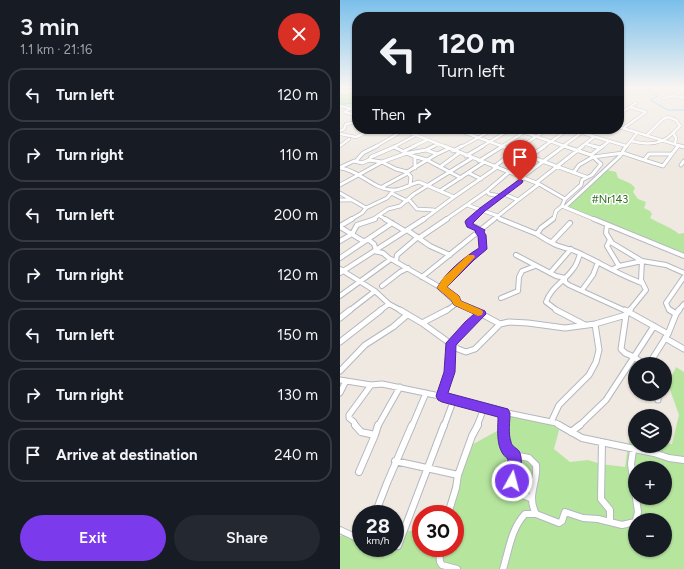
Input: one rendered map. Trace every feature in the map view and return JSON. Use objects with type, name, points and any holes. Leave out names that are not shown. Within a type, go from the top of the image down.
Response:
[{"type":"street","points":[[626,127],[643,115]]},
{"type":"street","points":[[631,141],[643,144],[665,141],[680,126],[676,120],[667,117],[647,135]]},
{"type":"street","points":[[340,131],[344,129],[346,124],[352,123]]},
{"type":"street","points":[[624,129],[684,147]]},
{"type":"street","points":[[537,234],[541,228],[554,218],[554,214],[557,209],[564,207],[622,153],[637,133]]},
{"type":"street","points":[[526,134],[592,156],[622,153],[663,166],[677,145],[676,138],[673,133]]},
{"type":"street","points":[[340,134],[356,137],[363,134]]},
{"type":"street","points":[[356,162],[363,152],[398,134]]},
{"type":"street","points":[[468,134],[574,172],[586,178]]},
{"type":"street","points":[[453,151],[485,134]]},
{"type":"street","points":[[466,156],[504,134]]},
{"type":"street","points":[[440,191],[469,173],[481,162],[521,134]]},
{"type":"street","points":[[340,273],[342,270],[375,251],[454,198],[495,168],[515,150],[540,134]]},
{"type":"street","points":[[488,192],[504,178],[507,173],[561,134]]},
{"type":"street","points":[[441,288],[446,281],[483,249],[482,235],[480,231],[468,224],[472,219],[543,161],[580,134]]},
{"type":"street","points":[[584,134],[626,146]]},
{"type":"street","points":[[340,167],[348,163],[362,163],[416,135],[537,184],[557,193],[565,199]]},
{"type":"street","points":[[422,277],[594,137]]},
{"type":"street","points":[[340,146],[350,139]]},
{"type":"street","points":[[405,152],[409,148],[427,140]]},
{"type":"street","points":[[404,142],[409,148]]},
{"type":"street","points":[[574,172],[579,165],[608,142]]},
{"type":"street","points":[[340,186],[357,175],[405,152],[426,150],[438,144]]},
{"type":"street","points":[[586,144],[600,148]]},
{"type":"street","points":[[394,147],[413,156],[427,160],[461,178]]},
{"type":"street","points":[[382,187],[448,149]]},
{"type":"street","points":[[426,150],[437,154]]},
{"type":"street","points":[[440,167],[459,153]]},
{"type":"street","points":[[644,160],[649,154],[671,154]]},
{"type":"street","points":[[413,156],[416,161],[415,168]]},
{"type":"street","points":[[564,207],[565,199],[581,185],[582,180],[594,173],[601,164],[592,156]]},
{"type":"street","points":[[340,241],[352,234],[357,225],[367,223],[380,216],[388,209],[400,206],[409,201],[412,195],[472,158]]},
{"type":"street","points":[[369,160],[382,162],[396,169],[408,172],[412,178],[454,198]]},
{"type":"street","points":[[681,165],[684,161]]},
{"type":"street","points":[[340,167],[388,189],[394,190],[420,182]]},
{"type":"street","points":[[469,173],[481,179]]},
{"type":"street","points":[[410,184],[412,178]]},
{"type":"street","points":[[388,189],[391,194],[409,201],[417,209],[434,210]]},
{"type":"street","points":[[369,240],[363,241],[340,226],[362,213],[366,208],[383,200],[394,190]]},
{"type":"street","points":[[386,255],[399,252],[468,205],[482,193],[488,192],[518,200]]},
{"type":"street","points":[[341,195],[366,208]]},
{"type":"street","points":[[340,200],[350,200]]},
{"type":"street","points":[[383,200],[388,209]]},
{"type":"street","points":[[468,205],[483,210],[517,227],[525,228],[552,242],[598,262],[606,268],[613,269],[642,283]]},
{"type":"street","points":[[564,207],[684,256]]},
{"type":"street","points":[[380,216],[406,230],[430,246],[450,255]]},
{"type":"street","points":[[340,258],[369,240],[392,223]]},
{"type":"street","points":[[552,242],[570,223]]},
{"type":"street","points":[[607,224],[606,233],[610,240],[642,261],[668,266],[684,273]]},
{"type":"street","points":[[369,240],[376,246],[375,251]]},
{"type":"street","points":[[610,240],[607,246],[619,266]]},
{"type":"street","points":[[550,273],[558,265],[561,258],[571,249]]},
{"type":"street","points":[[375,251],[386,255],[390,259],[396,261],[441,288],[455,298],[457,303],[500,324]]},
{"type":"street","points":[[396,261],[399,252]]},
{"type":"street","points":[[580,254],[572,271],[546,302],[564,315],[579,319],[585,325]]},
{"type":"street","points":[[516,255],[550,273],[565,278]]},
{"type":"street","points":[[340,296],[390,259]]},
{"type":"street","points":[[613,269],[619,266],[642,261]]},
{"type":"street","points":[[632,357],[621,349],[627,314],[646,290],[641,280],[642,261]]},
{"type":"street","points":[[582,290],[593,275],[598,262]]},
{"type":"street","points":[[502,298],[518,291],[518,280],[521,271],[526,267],[536,266]]},
{"type":"street","points":[[382,286],[400,272],[408,268]]},
{"type":"street","points":[[342,270],[375,291],[389,304],[422,323],[458,349],[470,352],[475,349],[500,324],[509,322],[528,323],[565,328],[595,324],[627,314]]},
{"type":"street","points":[[676,314],[669,310],[666,303],[682,284],[684,277]]},
{"type":"street","points":[[565,278],[565,282],[603,298],[610,305],[654,326],[684,349]]},
{"type":"street","points":[[340,318],[375,291]]},
{"type":"street","points":[[422,323],[445,312],[457,303]]},
{"type":"street","points":[[341,339],[389,304]]},
{"type":"street","points":[[653,357],[666,336],[676,314],[684,304]]},
{"type":"street","points":[[442,396],[449,372],[451,343],[468,324],[481,314]]},
{"type":"street","points":[[340,371],[365,345],[393,327],[407,315]]},
{"type":"street","points":[[551,422],[559,405],[588,376],[596,362],[599,350],[595,324]]},
{"type":"street","points":[[635,357],[654,326]]},
{"type":"street","points":[[571,432],[587,421],[604,401],[628,366]]},
{"type":"street","points":[[340,380],[371,385],[382,384],[442,396],[504,413],[551,422],[559,424],[582,438],[628,449]]},
{"type":"street","points":[[340,393],[346,381]]},
{"type":"street","points":[[371,385],[351,412],[349,418],[354,422],[354,426],[358,432],[375,435]]},
{"type":"street","points":[[360,472],[371,447],[379,423],[400,388]]},
{"type":"street","points":[[378,505],[395,461],[426,393]]},
{"type":"street","points":[[404,531],[454,399]]},
{"type":"street","points":[[451,505],[458,475],[484,408]]},
{"type":"street","points":[[504,413],[504,442],[509,452],[514,456],[529,458],[536,465],[536,479],[530,498],[532,507],[536,514]]},
{"type":"street","points":[[602,442],[601,499],[610,510],[610,522]]},
{"type":"street","points":[[654,453],[669,458],[684,460]]},
{"type":"street","points":[[514,456],[512,489],[515,492],[530,498]]},
{"type":"street","points":[[395,461],[458,475]]},
{"type":"street","points":[[503,569],[514,532],[520,519],[525,514],[536,514],[559,523],[562,521],[565,512],[570,512],[586,519],[628,524]]},
{"type":"street","points":[[340,530],[352,536]]},
{"type":"street","points":[[440,557],[442,565],[457,569]]},
{"type":"green space","name":"#Nr143","points":[[607,170],[616,172],[618,178],[629,183],[635,188],[633,192],[638,199],[646,202],[644,208],[652,214],[650,218],[679,234],[684,233],[684,255],[567,207]]},
{"type":"green space","points":[[676,367],[684,372],[684,569],[340,569],[340,536],[352,533],[352,557],[404,557],[404,531],[412,531],[412,557],[464,557],[464,505],[447,505],[459,462],[466,448],[497,431],[507,414],[551,423],[559,430],[554,449],[570,462],[588,460],[601,464],[625,467],[628,447],[628,453],[672,453],[672,444],[679,415],[672,395],[672,376]]},
{"type":"slow traffic","points":[[471,257],[446,281],[441,288],[455,298],[457,303],[478,312]]},
{"type":"route","points":[[512,481],[515,461],[514,456],[509,452],[504,442],[504,413],[442,396],[448,379],[451,343],[468,324],[481,314],[457,303],[455,298],[441,288],[446,281],[483,249],[483,238],[479,232],[481,230],[470,226],[468,224],[469,222],[482,209],[484,210],[520,181]]}]
